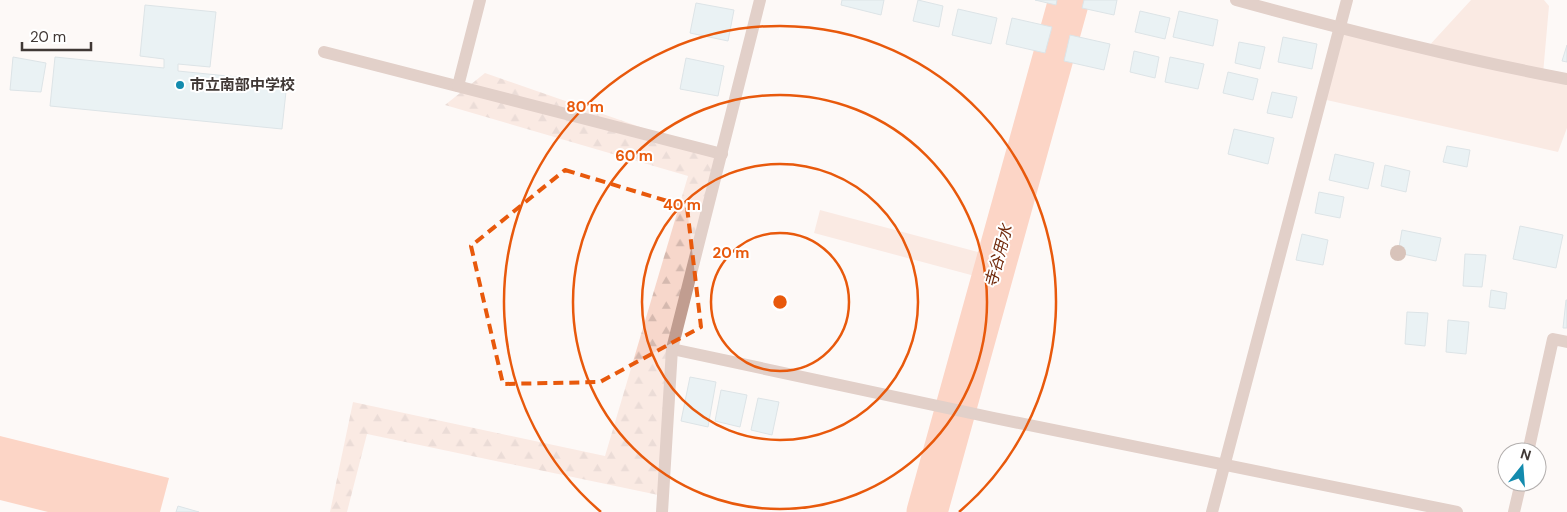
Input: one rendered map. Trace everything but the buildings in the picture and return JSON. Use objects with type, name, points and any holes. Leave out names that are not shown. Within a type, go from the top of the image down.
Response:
[{"type":"street","points":[[458,86],[480,0]]},
{"type":"street","points":[[662,512],[672,349],[760,0]]},
{"type":"street","points":[[1236,0],[1341,29],[1503,67],[1567,79]]},
{"type":"street","points":[[1212,512],[1341,29],[1347,0]]},
{"type":"street","points":[[324,52],[722,154]]},
{"type":"street","points":[[1530,442],[1553,339],[1567,342]]},
{"type":"street","points":[[672,349],[1457,512]]},
{"type":"street","points":[[1514,512],[1519,492]]},
{"type":"highlighted area","points":[[565,170],[687,207],[701,327],[600,382],[503,384],[471,246]]},
{"type":"green space","points":[[1471,0],[1544,0],[1549,6],[1543,74],[1567,79],[1567,128],[1558,152],[1322,99],[1341,29],[1426,49]]},
{"type":"green space","points":[[485,73],[712,152],[721,158],[672,349],[663,496],[367,434],[347,512],[330,512],[353,402],[605,456],[688,176],[445,105]]},
{"type":"green space","points":[[820,210],[993,256],[986,279],[814,233]]},
{"type":"shaded area","points":[[0,436],[169,478],[160,512],[48,512],[0,500]]},
{"type":"waterway","name":"寺谷用水","points":[[927,512],[1069,0]]},
{"type":"place","name":"市立南部中学校","points":[[180,85]]}]
